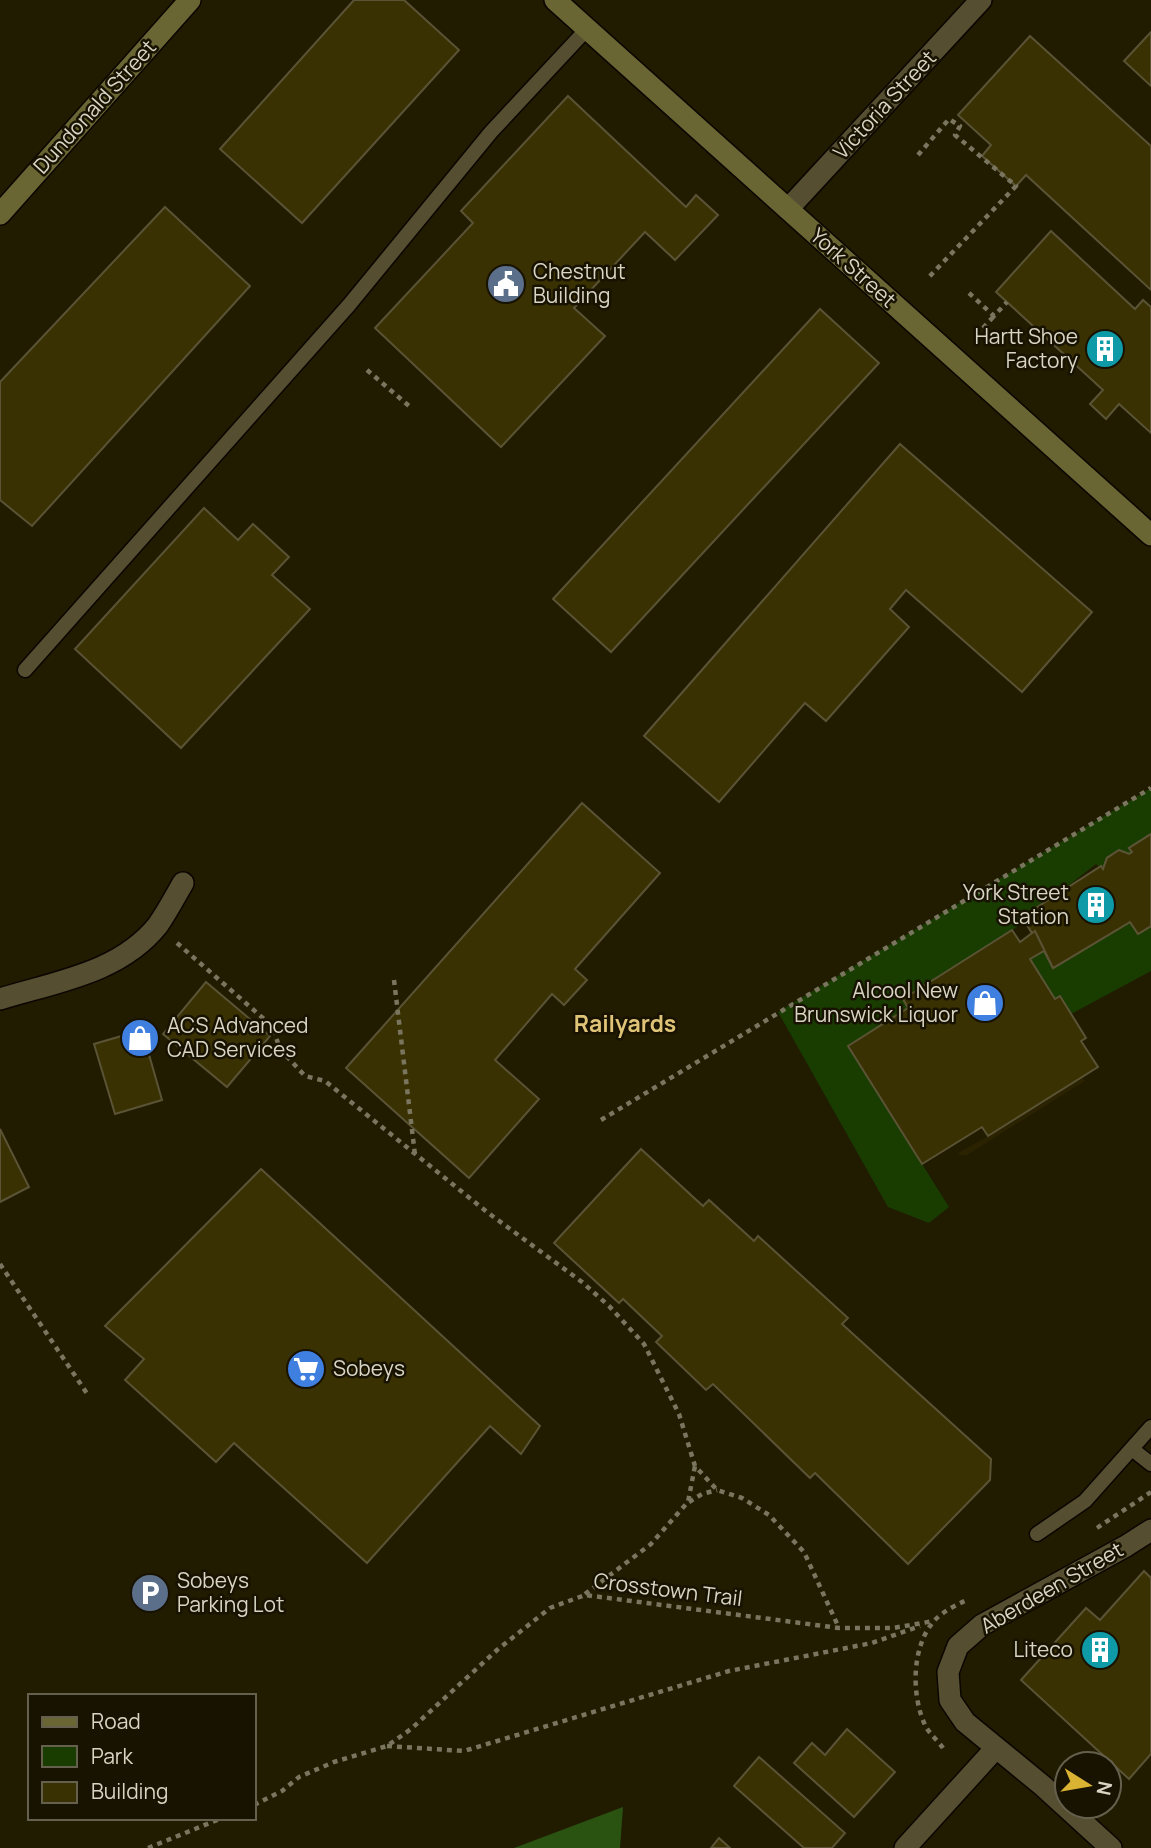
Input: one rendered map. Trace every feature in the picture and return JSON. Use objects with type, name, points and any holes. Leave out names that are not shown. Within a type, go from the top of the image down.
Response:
[{"type":"street","name":"Dundonald Street","points":[[0,214],[190,0]]},
{"type":"street","name":"York Street","points":[[555,0],[1151,535]]},
{"type":"street","name":"Victoria Street","points":[[788,209],[981,0]]},
{"type":"street","points":[[0,999],[101,969],[133,949],[157,925],[183,883]]},
{"type":"street","name":"Aberdeen Street","points":[[1107,1847],[1043,1786],[965,1722],[950,1700],[948,1672],[958,1646],[982,1625],[1151,1530]]},
{"type":"street","points":[[905,1848],[995,1749]]},
{"type":"lane","points":[[25,670],[349,306],[491,132],[587,29]]},
{"type":"lane","points":[[1037,1534],[1085,1501],[1151,1427]]},
{"type":"lane","points":[[1132,1449],[1151,1464]]},
{"type":"path","points":[[918,155],[949,119],[960,126],[955,135],[1016,187],[928,278]]},
{"type":"path","points":[[969,293],[994,316]]},
{"type":"path","points":[[983,328],[1007,302]]},
{"type":"path","points":[[367,370],[409,407]]},
{"type":"path","points":[[601,1120],[1151,788]]},
{"type":"path","points":[[157,925],[272,1026],[280,1049],[305,1076],[325,1081],[415,1156],[582,1282],[644,1344],[679,1413],[695,1466],[717,1490],[742,1498],[769,1515],[804,1552],[839,1628]]},
{"type":"path","points":[[394,980],[415,1156]]},
{"type":"path","points":[[0,1264],[88,1395]]},
{"type":"path","points":[[688,1502],[695,1466]]},
{"type":"path","points":[[585,1595],[651,1544],[688,1502],[717,1490]]},
{"type":"path","name":"Crosstown Trail","points":[[256,1804],[282,1791],[299,1777],[334,1762],[387,1746],[411,1729],[497,1650],[550,1608],[585,1595],[839,1628],[892,1628],[934,1621],[872,1643],[729,1671],[464,1751],[387,1746]]},
{"type":"path","points":[[148,1848],[217,1820]]},
{"type":"green space","points":[[1151,788],[1151,834],[1133,855],[1119,851],[1105,872],[1096,864],[1022,917],[1025,922],[904,999],[908,1008],[848,1046],[949,1207],[929,1223],[888,1207],[778,1012]]},
{"type":"green space","points":[[1134,919],[1151,923],[1151,971],[1071,1014],[1060,996],[1055,999],[1030,959],[1044,951],[1053,967]]},
{"type":"green space","points":[[623,1807],[620,1848],[514,1848]]},
{"type":"sand","points":[[1076,1068],[1085,1081],[967,1155],[958,1153],[988,1136],[982,1127]]},
{"type":"building","points":[[354,0],[404,0],[459,50],[302,223],[220,149]]},
{"type":"building","points":[[1151,32],[1151,86],[1124,61]]},
{"type":"building","points":[[1030,36],[1151,146],[1151,290],[1026,175],[1016,186],[982,156],[991,145],[958,115]]},
{"type":"building","name":"Chestnut Building","points":[[568,96],[686,207],[696,195],[718,215],[675,260],[645,232],[574,308],[605,336],[501,447],[375,328],[473,223],[461,211]]},
{"type":"building","points":[[165,207],[250,286],[32,526],[0,500],[0,382]]},
{"type":"building","name":"Hartt Shoe Factory","points":[[1051,231],[1135,309],[1143,300],[1151,307],[1151,433],[1119,404],[1106,419],[1090,404],[1103,390],[996,292]]},
{"type":"building","points":[[820,309],[879,363],[611,652],[553,599]]},
{"type":"building","points":[[900,444],[1092,612],[1022,692],[906,590],[890,609],[909,627],[826,721],[805,703],[719,802],[644,736]]},
{"type":"building","points":[[204,508],[238,540],[253,524],[289,557],[272,575],[310,609],[181,748],[75,649]]},
{"type":"building","points":[[582,803],[660,873],[575,969],[587,980],[564,1005],[552,994],[495,1060],[539,1099],[469,1178],[346,1068]]},
{"type":"building","name":"Alcool New Brunswick Liquor","points":[[1151,834],[1151,926],[1138,934],[1130,922],[1053,968],[1044,951],[1030,959],[1055,999],[1060,996],[1086,1038],[1081,1041],[1098,1067],[988,1136],[982,1127],[922,1164],[848,1046],[908,1008],[903,999],[1012,930],[1020,942],[1032,933],[1022,917],[1101,866],[1103,869],[1107,858],[1119,850],[1129,854],[1132,852],[1129,848]]},
{"type":"building","name":"York Street Station","points":[[1151,834],[1151,926],[1138,934],[1130,922],[1053,968],[1035,931],[1032,933],[1022,917],[1101,866],[1103,869],[1107,858],[1119,850],[1129,854],[1132,852],[1129,848]]},
{"type":"building","points":[[206,982],[270,1036],[227,1087],[163,1034]]},
{"type":"building","points":[[142,1030],[162,1100],[115,1114],[94,1044]]},
{"type":"building","points":[[0,1129],[29,1187],[0,1202]]},
{"type":"building","points":[[641,1149],[703,1206],[709,1200],[754,1241],[758,1236],[848,1318],[842,1324],[991,1459],[990,1480],[908,1564],[815,1473],[810,1478],[713,1384],[706,1390],[656,1342],[662,1336],[623,1299],[619,1303],[554,1243]]},
{"type":"building","name":"Sobeys","points":[[261,1169],[540,1426],[521,1454],[490,1426],[367,1563],[234,1443],[216,1462],[125,1380],[144,1359],[105,1326]]},
{"type":"building","name":"Liteco","points":[[1144,1571],[1151,1578],[1151,1754],[1129,1779],[1123,1774],[1123,1750],[1097,1750],[1021,1680],[1086,1608],[1100,1620]]},
{"type":"building","points":[[847,1729],[895,1772],[854,1817],[794,1763],[812,1743],[825,1755]]},
{"type":"building","points":[[759,1757],[845,1833],[832,1848],[804,1848],[734,1786]]},
{"type":"building","points":[[719,1838],[730,1848],[711,1848]]},
{"type":"place","name":"Chestnut Building","points":[[506,284]]},
{"type":"place","name":"Hartt Shoe Factory","points":[[1105,349]]},
{"type":"place","name":"York Street Station","points":[[1096,905]]},
{"type":"place","name":"Alcool New Brunswick Liquor","points":[[985,1003]]},
{"type":"place","name":"ACS Advanced CAD Services","points":[[140,1038]]},
{"type":"place","name":"Sobeys","points":[[306,1369]]},
{"type":"place","name":"Sobeys Parking Lot","points":[[150,1593]]},
{"type":"place","name":"Liteco","points":[[1100,1650]]},
{"type":"district","name":"Railyards","points":[[625,1024]]}]
